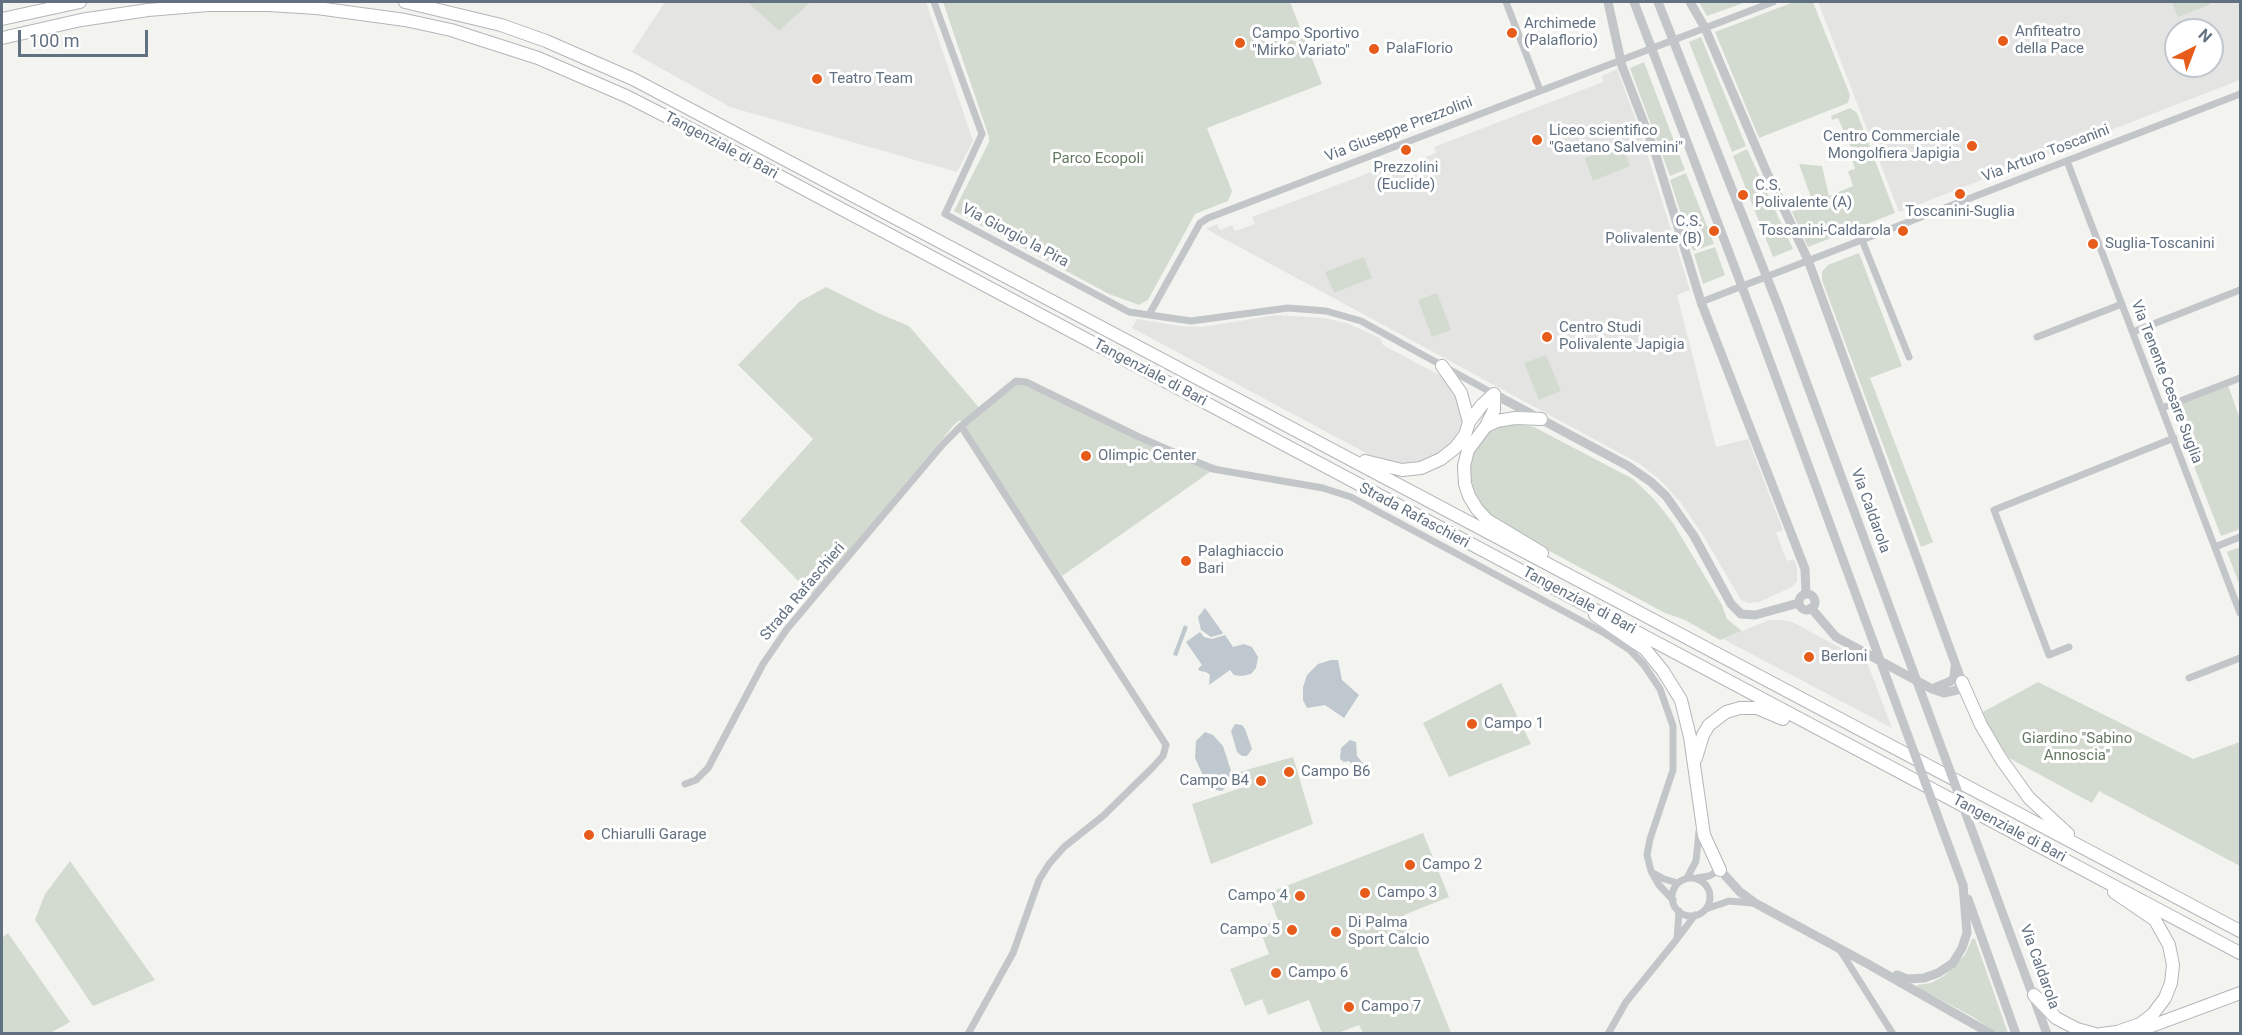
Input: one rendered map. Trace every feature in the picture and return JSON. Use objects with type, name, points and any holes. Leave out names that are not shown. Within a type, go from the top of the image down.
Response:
[{"type":"highway","points":[[6,17],[80,2]]},
{"type":"highway","name":"Tangenziale di Bari","points":[[405,2],[501,25],[546,41],[633,79],[2241,931]]},
{"type":"highway","name":"Tangenziale di Bari","points":[[2,38],[81,20],[148,10],[208,5],[269,5],[352,12],[405,20],[451,30],[538,58],[626,96],[693,130],[2241,952]]},
{"type":"highway","points":[[1442,366],[1461,393],[1469,422]]},
{"type":"highway","points":[[1348,457],[1402,470],[1421,468],[1441,459],[1455,448],[1465,435],[1469,422],[1494,394]]},
{"type":"highway","points":[[1494,394],[1494,410],[1486,426],[1468,450],[1464,466],[1467,490],[1477,510],[1487,520],[1533,546],[1577,578]]},
{"type":"highway","points":[[1486,426],[1497,421],[1515,418],[1540,419]]},
{"type":"highway","points":[[1568,594],[1608,625],[1646,649],[1681,700],[1690,737],[1706,841],[1720,870]]},
{"type":"highway","points":[[1962,682],[1981,725],[2001,759],[2029,798],[2080,845]]},
{"type":"highway","points":[[1694,768],[1697,751],[1709,725],[1726,712],[1740,708],[1757,708],[1818,738],[1835,738]]},
{"type":"highway","points":[[2077,865],[2155,920],[2169,945],[2173,965],[2171,983],[2165,998],[2153,1014],[2140,1024],[2117,1032],[2101,1034]]},
{"type":"highway","points":[[2132,1034],[2241,993]]},
{"type":"highway","points":[[2034,995],[2056,1018],[2077,1029],[2095,1034]]},
{"type":"street","name":"Via Giorgio la Pira","points":[[934,2],[982,134],[945,214],[1129,312],[1150,313]]},
{"type":"street","points":[[1506,2],[1540,90]]},
{"type":"street","points":[[1608,2],[1620,58],[1654,149],[1701,302],[1805,569],[1806,594]]},
{"type":"street","points":[[1634,2],[1964,885],[2016,1034]]},
{"type":"street","name":"Via Caldarola","points":[[1658,2],[1779,308],[2047,1034]]},
{"type":"street","name":"Via Caldarola","points":[[1690,2],[1705,28],[1767,174],[1808,260],[1962,682]]},
{"type":"street","name":"Via Giuseppe Prezzolini","points":[[1150,313],[1200,223],[1208,218],[1620,58],[1773,2]]},
{"type":"street","name":"Via Arturo Toscanini","points":[[1701,302],[2241,94]]},
{"type":"street","name":"Via Tenente Cesare Suglia","points":[[2067,160],[2241,613]]},
{"type":"street","points":[[1862,240],[1909,357]]},
{"type":"street","points":[[2133,332],[2241,290]]},
{"type":"street","points":[[2037,336],[2122,304]]},
{"type":"street","points":[[1150,313],[1191,321],[1288,308],[1326,311],[1361,321],[1628,466],[1652,482],[1666,496],[1689,528],[1731,604],[1741,614],[1755,615],[1799,603]]},
{"type":"street","points":[[2162,408],[2240,380]]},
{"type":"street","name":"Strada Rafaschieri","points":[[685,784],[696,780],[708,768],[763,664],[787,629],[943,444],[961,426],[1016,381],[1026,382],[1150,442],[1213,469],[1337,491],[1606,634],[1630,650],[1644,665],[1660,689],[1674,726],[1673,770],[1647,850],[1647,860],[1651,871]]},
{"type":"street","points":[[961,426],[1166,745],[1163,756],[1144,776],[1109,811],[1064,847],[1049,864],[1039,880],[1019,939],[968,1034]]},
{"type":"street","points":[[2069,647],[2049,656],[1994,510],[2174,438]]},
{"type":"street","points":[[2215,547],[2241,537]]},
{"type":"street","points":[[1799,603],[1802,596],[1806,594]]},
{"type":"street","points":[[1799,603],[1804,609],[1811,608],[1815,604],[1814,599],[1806,594]]},
{"type":"street","points":[[1811,608],[1836,637],[1932,688],[1944,693],[1957,690],[1962,682]]},
{"type":"street","points":[[2189,678],[2241,658]]},
{"type":"street","points":[[1932,688],[1954,678],[1956,664]]},
{"type":"street","points":[[1673,900],[1678,883],[1687,878],[1696,861],[1701,817]]},
{"type":"street","points":[[1697,879],[1720,870]]},
{"type":"street","points":[[1709,891],[1720,870]]},
{"type":"street","points":[[1720,870],[1740,892],[1755,903],[1991,1034]]},
{"type":"street","points":[[1651,871],[1664,879],[1678,883]]},
{"type":"street","points":[[1651,871],[1679,911],[1695,915]]},
{"type":"street","points":[[1687,878],[1702,881],[1709,891],[1710,900],[1706,909]]},
{"type":"street","points":[[1868,964],[1907,979],[1923,978],[1938,973],[1953,963],[1962,948],[1967,933],[1964,885]]},
{"type":"street","points":[[1608,1034],[1626,1002],[1695,915],[1729,901],[1755,903]]},
{"type":"street","points":[[1677,939],[1679,911]]},
{"type":"street","points":[[1839,948],[1893,1034]]},
{"type":"shaded area","name":"Teatro Team","points":[[665,2],[747,2],[779,31],[811,2],[926,2],[973,141],[957,172],[730,107],[632,52]]},
{"type":"shaded area","name":"Centro Commerciale Mongolfiera Japigia","points":[[1818,2],[2240,2],[2240,80],[1899,212]]},
{"type":"shaded area","name":"Centro Studi Polivalente Japigia","points":[[1617,69],[1640,131],[1690,290],[1677,295],[1716,447],[1748,439],[1783,530],[1776,533],[1787,561],[1794,559],[1797,567],[1797,581],[1792,587],[1759,602],[1748,603],[1741,600],[1703,535],[1681,503],[1661,481],[1640,464],[1206,229],[1217,224],[1220,230],[1232,225],[1235,231],[1255,224],[1252,217],[1395,163],[1397,169],[1436,153],[1434,147],[1603,82],[1602,76]]},
{"type":"shaded area","points":[[1276,315],[1325,318],[1349,324],[1380,338],[1383,345],[1441,376],[1452,386],[1463,411],[1463,427],[1457,437],[1435,457],[1427,460],[1404,464],[1379,460],[1132,328],[1137,319],[1203,327]]},
{"type":"shaded area","points":[[1205,608],[1222,634],[1211,637],[1201,630],[1198,617]]},
{"type":"shaded area","points":[[1769,620],[1792,622],[1867,662],[1892,728],[1723,639]]},
{"type":"shaded area","points":[[1184,625],[1188,627],[1177,656],[1173,655]]},
{"type":"shaded area","points":[[1200,632],[1204,637],[1212,639],[1225,635],[1233,647],[1244,644],[1252,647],[1258,657],[1256,668],[1251,674],[1242,676],[1234,675],[1230,670],[1209,685],[1210,675],[1198,669],[1202,665],[1186,642]]},
{"type":"shaded area","points":[[1338,660],[1342,680],[1359,695],[1344,718],[1325,705],[1307,708],[1303,700],[1303,687],[1307,675],[1318,664]]},
{"type":"shaded area","points":[[1235,724],[1242,725],[1245,729],[1252,749],[1247,756],[1242,756],[1237,752],[1231,731]]},
{"type":"shaded area","points":[[1205,732],[1213,735],[1223,746],[1231,771],[1230,782],[1222,791],[1215,790],[1206,782],[1195,758],[1196,741]]},
{"type":"shaded area","points":[[1350,740],[1356,742],[1357,756],[1366,767],[1357,777],[1350,774],[1354,767],[1349,761],[1344,762],[1340,759],[1341,748]]},
{"type":"green space","points":[[747,2],[811,2],[779,31]]},
{"type":"green space","name":"Parco Ecopoli","points":[[943,2],[1290,2],[1322,84],[1207,128],[1232,191],[1228,201],[1195,214],[1148,300],[1139,305],[1109,294],[954,211],[989,142],[989,137]]},
{"type":"green space","points":[[1699,2],[1746,2],[1707,16]]},
{"type":"green space","points":[[1794,2],[1813,2],[1850,95],[1848,103],[1759,138],[1715,32]]},
{"type":"green space","points":[[2172,2],[2210,2],[2211,4],[2178,17]]},
{"type":"green space","points":[[1701,37],[1746,146],[1732,152],[1689,42]]},
{"type":"green space","points":[[1644,62],[1685,170],[1670,176],[1630,68]]},
{"type":"green space","points":[[1850,108],[1857,113],[1895,213],[1808,247],[1792,212],[1813,203],[1799,164],[1822,166],[1829,196],[1853,186],[1848,171],[1855,169],[1851,156],[1854,154],[1838,118],[1832,120],[1831,116]]},
{"type":"green space","points":[[1622,144],[1630,166],[1593,181],[1585,158]]},
{"type":"green space","points":[[1747,149],[1793,249],[1773,257],[1733,156]]},
{"type":"green space","points":[[1686,173],[1714,244],[1693,251],[1670,180]]},
{"type":"green space","points":[[1715,247],[1725,275],[1703,284],[1694,254]]},
{"type":"green space","points":[[1859,253],[1902,366],[1870,378],[1933,542],[1921,547],[1822,280],[1822,272],[1828,265]]},
{"type":"green space","points":[[1364,257],[1372,278],[1334,293],[1325,272]]},
{"type":"green space","name":"Olimpic Center","points":[[826,287],[909,326],[982,411],[1021,381],[1139,437],[1239,474],[1210,472],[1062,576],[960,420],[812,595],[740,521],[813,439],[738,365],[799,302]]},
{"type":"green space","points":[[1437,293],[1451,330],[1432,337],[1418,300]]},
{"type":"green space","points":[[1546,355],[1561,391],[1539,400],[1524,363]]},
{"type":"green space","points":[[2228,385],[2240,419],[2240,529],[2221,536],[2172,409],[2173,406]]},
{"type":"green space","points":[[1499,424],[1534,427],[1633,479],[1654,499],[1673,523],[1722,605],[1727,619],[1742,631],[1720,640],[1685,620],[1665,613],[1499,524],[1490,517],[1472,492],[1469,472],[1474,451]]},
{"type":"green space","points":[[2240,547],[2240,586],[2227,552]]},
{"type":"green space","name":"Giardino \"Sabino Annoscia\"","points":[[2038,682],[2193,759],[2240,742],[2240,866],[2099,791],[2092,803],[2009,758],[1990,729],[1983,712]]},
{"type":"green space","name":"Campo 1","points":[[1501,683],[1531,744],[1449,777],[1423,723]]},
{"type":"green space","points":[[1293,757],[1313,824],[1211,864],[1192,804],[1244,787],[1239,772]]},
{"type":"green space","name":"Di Palma Sport Calcio","points":[[1423,833],[1449,897],[1404,915],[1451,1033],[1363,1033],[1359,1025],[1338,1033],[1322,1033],[1309,1000],[1268,1015],[1262,999],[1245,1006],[1230,969],[1269,954],[1259,927],[1278,920],[1268,893]]},
{"type":"green space","points":[[70,861],[155,980],[93,1006],[35,920],[45,894]]},
{"type":"green space","points":[[8,933],[70,1022],[50,1033],[2,1033],[2,938]]},
{"type":"green space","points":[[1972,939],[1975,939],[2008,1033],[1997,1033],[1973,1017],[1917,987],[1917,985],[1931,983],[1944,976],[1965,955]]},
{"type":"place","name":"Archimede (Palaflorio)","points":[[1512,33]]},
{"type":"place","name":"Anfiteatro della Pace","points":[[2003,41]]},
{"type":"place","name":"Campo Sportivo \"Mirko Variato\"","points":[[1240,43]]},
{"type":"place","name":"PalaFlorio","points":[[1374,49]]},
{"type":"place","name":"Teatro Team","points":[[817,79]]},
{"type":"place","name":"Liceo scientifico \"Gaetano Salvemini\"","points":[[1537,140]]},
{"type":"place","name":"Centro Commerciale Mongolfiera Japigia","points":[[1972,146]]},
{"type":"place","name":"Prezzolini (Euclide)","points":[[1406,150]]},
{"type":"place","name":"Toscanini-Suglia","points":[[1960,194]]},
{"type":"place","name":"C.S. Polivalente (A)","points":[[1743,195]]},
{"type":"place","name":"C.S. Polivalente (B)","points":[[1714,231]]},
{"type":"place","name":"Toscanini-Caldarola","points":[[1903,231]]},
{"type":"place","name":"Suglia-Toscanini","points":[[2093,244]]},
{"type":"place","name":"Centro Studi Polivalente Japigia","points":[[1547,337]]},
{"type":"place","name":"Olimpic Center","points":[[1086,456]]},
{"type":"place","name":"Palaghiaccio Bari","points":[[1186,561]]},
{"type":"place","name":"Berloni","points":[[1809,657]]},
{"type":"place","name":"Campo 1","points":[[1472,724]]},
{"type":"place","name":"Campo B6","points":[[1289,772]]},
{"type":"place","name":"Campo B4","points":[[1261,781]]},
{"type":"place","name":"Chiarulli Garage","points":[[589,835]]},
{"type":"place","name":"Campo 2","points":[[1410,865]]},
{"type":"place","name":"Campo 3","points":[[1365,893]]},
{"type":"place","name":"Campo 4","points":[[1300,896]]},
{"type":"place","name":"Campo 5","points":[[1292,930]]},
{"type":"place","name":"Di Palma Sport Calcio","points":[[1336,932]]},
{"type":"place","name":"Campo 6","points":[[1276,973]]},
{"type":"place","name":"Campo 7","points":[[1349,1007]]}]
